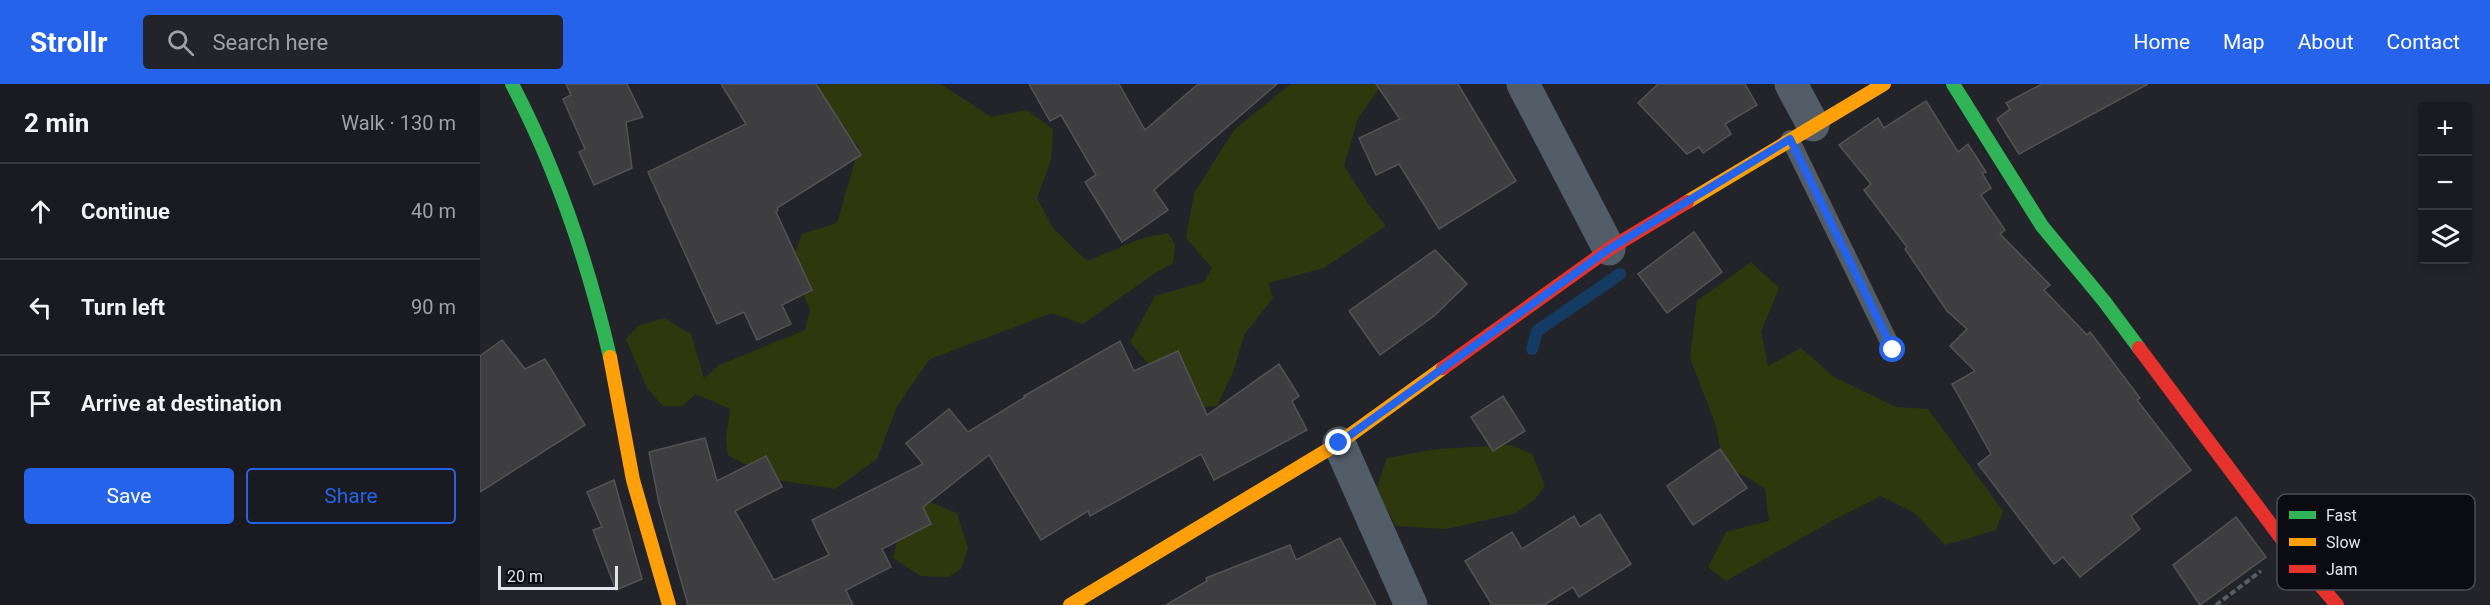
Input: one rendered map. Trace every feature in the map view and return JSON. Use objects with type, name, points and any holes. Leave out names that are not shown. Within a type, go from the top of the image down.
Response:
[{"type":"street","points":[[512,84],[524,107],[570,218],[593,285],[633,480],[669,605]]},
{"type":"street","points":[[1523,84],[1609,249]]},
{"type":"street","points":[[1791,84],[1802,132]]},
{"type":"street","points":[[1070,605],[1339,443],[1609,249],[1884,84]]},
{"type":"street","points":[[1953,84],[2042,226],[2104,301],[2277,533]]},
{"type":"street","points":[[1339,443],[1412,605]]},
{"type":"street","points":[[2324,590],[2337,605]]},
{"type":"lane","points":[[1802,132],[1893,350]]},
{"type":"path","points":[[2216,605],[2277,560]]},
{"type":"green space","points":[[815,84],[941,84],[991,117],[1027,110],[1053,129],[1051,160],[1037,198],[1053,228],[1087,261],[1140,239],[1168,233],[1175,245],[1173,263],[1155,273],[1083,324],[1052,313],[930,359],[897,406],[877,459],[835,489],[772,479],[728,455],[726,440],[730,409],[696,394],[682,406],[663,406],[647,388],[626,339],[638,326],[664,318],[691,334],[704,379],[719,365],[805,330],[810,310],[791,264],[802,234],[837,223],[859,147],[841,128]]},
{"type":"green space","points":[[1291,84],[1382,84],[1358,118],[1344,166],[1386,226],[1324,268],[1268,283],[1273,298],[1244,335],[1233,372],[1217,406],[1192,408],[1155,372],[1130,342],[1155,296],[1204,282],[1212,268],[1186,238],[1194,193],[1234,130]]},
{"type":"green space","points":[[1751,262],[1779,288],[1761,332],[1768,366],[1801,348],[1834,377],[1896,407],[1928,409],[2003,511],[1996,530],[1945,545],[1915,513],[1881,496],[1837,518],[1726,581],[1708,567],[1726,532],[1769,521],[1765,488],[1723,464],[1716,426],[1690,358],[1697,301]]},
{"type":"green space","points":[[1511,445],[1532,454],[1545,486],[1535,499],[1516,513],[1447,529],[1396,526],[1376,490],[1387,458],[1437,449]]},
{"type":"green space","points":[[913,495],[957,513],[968,549],[961,569],[948,577],[921,576],[893,558],[907,505]]},
{"type":"building","points":[[566,84],[627,84],[643,117],[626,122],[632,168],[594,185],[579,152],[585,149],[563,99],[571,95]]},
{"type":"building","points":[[721,84],[816,84],[861,155],[777,208],[776,212],[812,290],[782,305],[791,324],[757,340],[744,312],[717,324],[648,172],[746,124]]},
{"type":"building","points":[[1029,84],[1119,84],[1145,130],[1198,84],[1277,84],[1154,190],[1168,210],[1122,242],[1085,182],[1096,175],[1061,115],[1050,121]]},
{"type":"building","points":[[1376,84],[1458,84],[1516,181],[1439,229],[1399,164],[1376,175],[1359,138],[1400,119]]},
{"type":"building","points":[[1658,84],[1745,84],[1757,105],[1725,124],[1731,134],[1703,153],[1699,147],[1687,154],[1638,103]]},
{"type":"building","points":[[2042,84],[2148,84],[2019,154],[1997,119],[2010,109],[2006,103]]},
{"type":"building","points":[[1926,101],[1958,152],[1968,144],[1986,172],[1982,173],[1991,188],[1981,195],[2005,230],[2000,234],[2050,285],[2044,290],[2087,335],[2090,332],[2140,398],[2137,400],[2191,470],[2131,516],[2140,529],[2080,577],[2063,557],[2054,564],[1978,464],[1991,454],[1952,384],[1975,371],[1950,346],[1967,329],[1947,311],[1905,249],[1907,247],[1864,190],[1871,184],[1839,145],[1878,118],[1884,128]]},
{"type":"building","points":[[1694,232],[1722,272],[1667,313],[1638,274]]},
{"type":"building","points":[[1435,250],[1467,284],[1434,316],[1380,355],[1349,311]]},
{"type":"building","points":[[502,340],[525,369],[545,359],[585,425],[480,492],[480,356]]},
{"type":"building","points":[[1120,341],[1134,371],[1178,351],[1207,415],[1279,364],[1299,396],[1292,401],[1307,430],[1214,480],[1201,454],[1090,516],[1088,511],[1041,540],[989,455],[923,507],[931,524],[882,549],[891,567],[846,590],[853,605],[688,605],[659,503],[649,452],[705,438],[717,481],[766,456],[782,487],[735,511],[774,580],[829,555],[812,520],[923,464],[906,443],[949,409],[968,432],[1024,396]]},
{"type":"building","points":[[1503,396],[1525,431],[1493,451],[1471,417]]},
{"type":"building","points":[[1720,449],[1747,488],[1693,525],[1667,486]]},
{"type":"building","points":[[614,480],[642,579],[616,590],[593,530],[602,527],[587,492]]},
{"type":"building","points":[[1600,514],[1631,564],[1579,597],[1573,587],[1544,605],[1492,605],[1465,561],[1512,532],[1522,549],[1574,516],[1580,527]]},
{"type":"building","points":[[2236,517],[2266,557],[2200,605],[2173,565]]},
{"type":"building","points":[[1340,538],[1376,605],[1166,605],[1207,581],[1206,578],[1290,545],[1296,560]]},
{"type":"waterway","points":[[1532,349],[1537,331],[1620,274]]},
{"type":"traffic: fast","points":[[512,84],[543,150],[570,218],[592,287],[610,357]]},
{"type":"traffic: fast","points":[[1953,84],[2042,226],[2104,301],[2139,348]]},
{"type":"traffic: slow","points":[[1687,202],[1884,84]]},
{"type":"traffic: slow","points":[[610,357],[633,480],[669,605]]},
{"type":"traffic: slow","points":[[1070,605],[1339,443],[1443,368]]},
{"type":"traffic: jam","points":[[1443,368],[1609,249],[1687,202]]},
{"type":"traffic: jam","points":[[2139,348],[2277,533]]},
{"type":"traffic: jam","points":[[2324,590],[2337,605]]},
{"type":"route","points":[[1339,443],[1609,249],[1790,139],[1893,350]]}]
